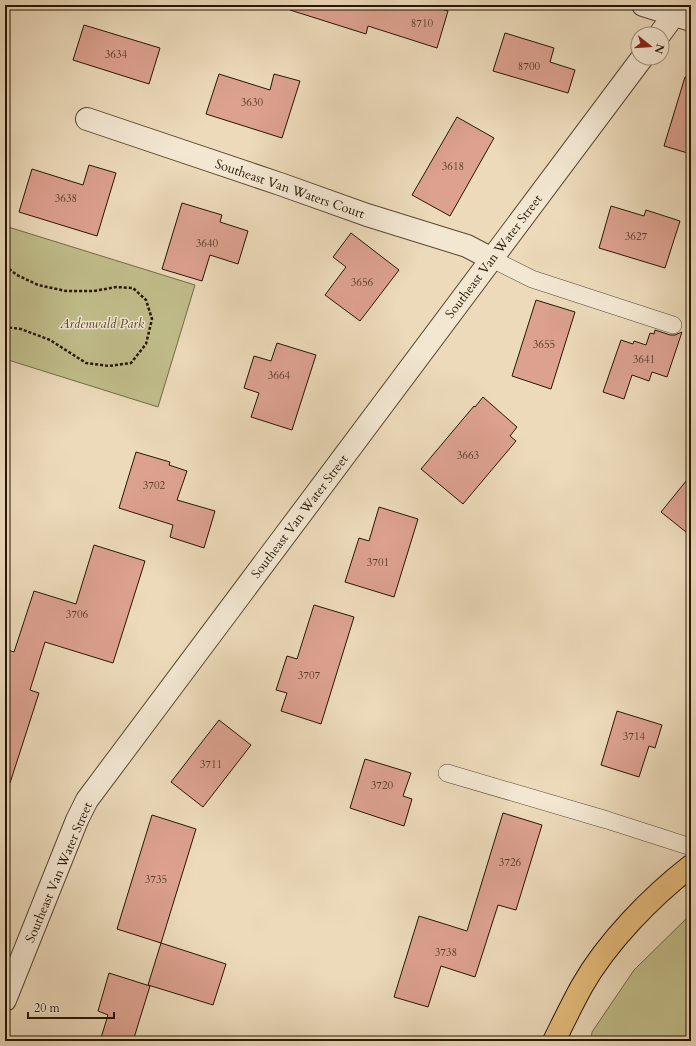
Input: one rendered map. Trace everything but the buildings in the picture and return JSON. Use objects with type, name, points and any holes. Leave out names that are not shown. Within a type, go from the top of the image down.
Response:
[{"type":"main road","points":[[554,1041],[583,985],[618,936],[628,924],[691,866]]},
{"type":"street","points":[[643,5],[682,18]]},
{"type":"street","points":[[670,27],[682,18]]},
{"type":"street","name":"Southeast Van Water Street","points":[[5,1000],[77,820],[87,800],[636,66]]},
{"type":"street","name":"Southeast Van Waters Court","points":[[87,119],[367,215],[467,246],[492,259]]},
{"type":"lane","points":[[492,259],[532,279],[673,325]]},
{"type":"lane","points":[[447,773],[607,820],[691,847]]},
{"type":"path","points":[[5,266],[17,275],[38,285],[66,291],[94,291],[116,287],[133,288],[146,300],[152,319],[146,344],[130,363],[109,366],[86,363],[50,340],[21,329],[5,327]]},
{"type":"green space","name":"Ardenwald Park","points":[[5,226],[195,285],[158,407],[5,359]]},
{"type":"green space","points":[[691,914],[691,1041],[591,1041],[592,1032],[634,970]]}]
